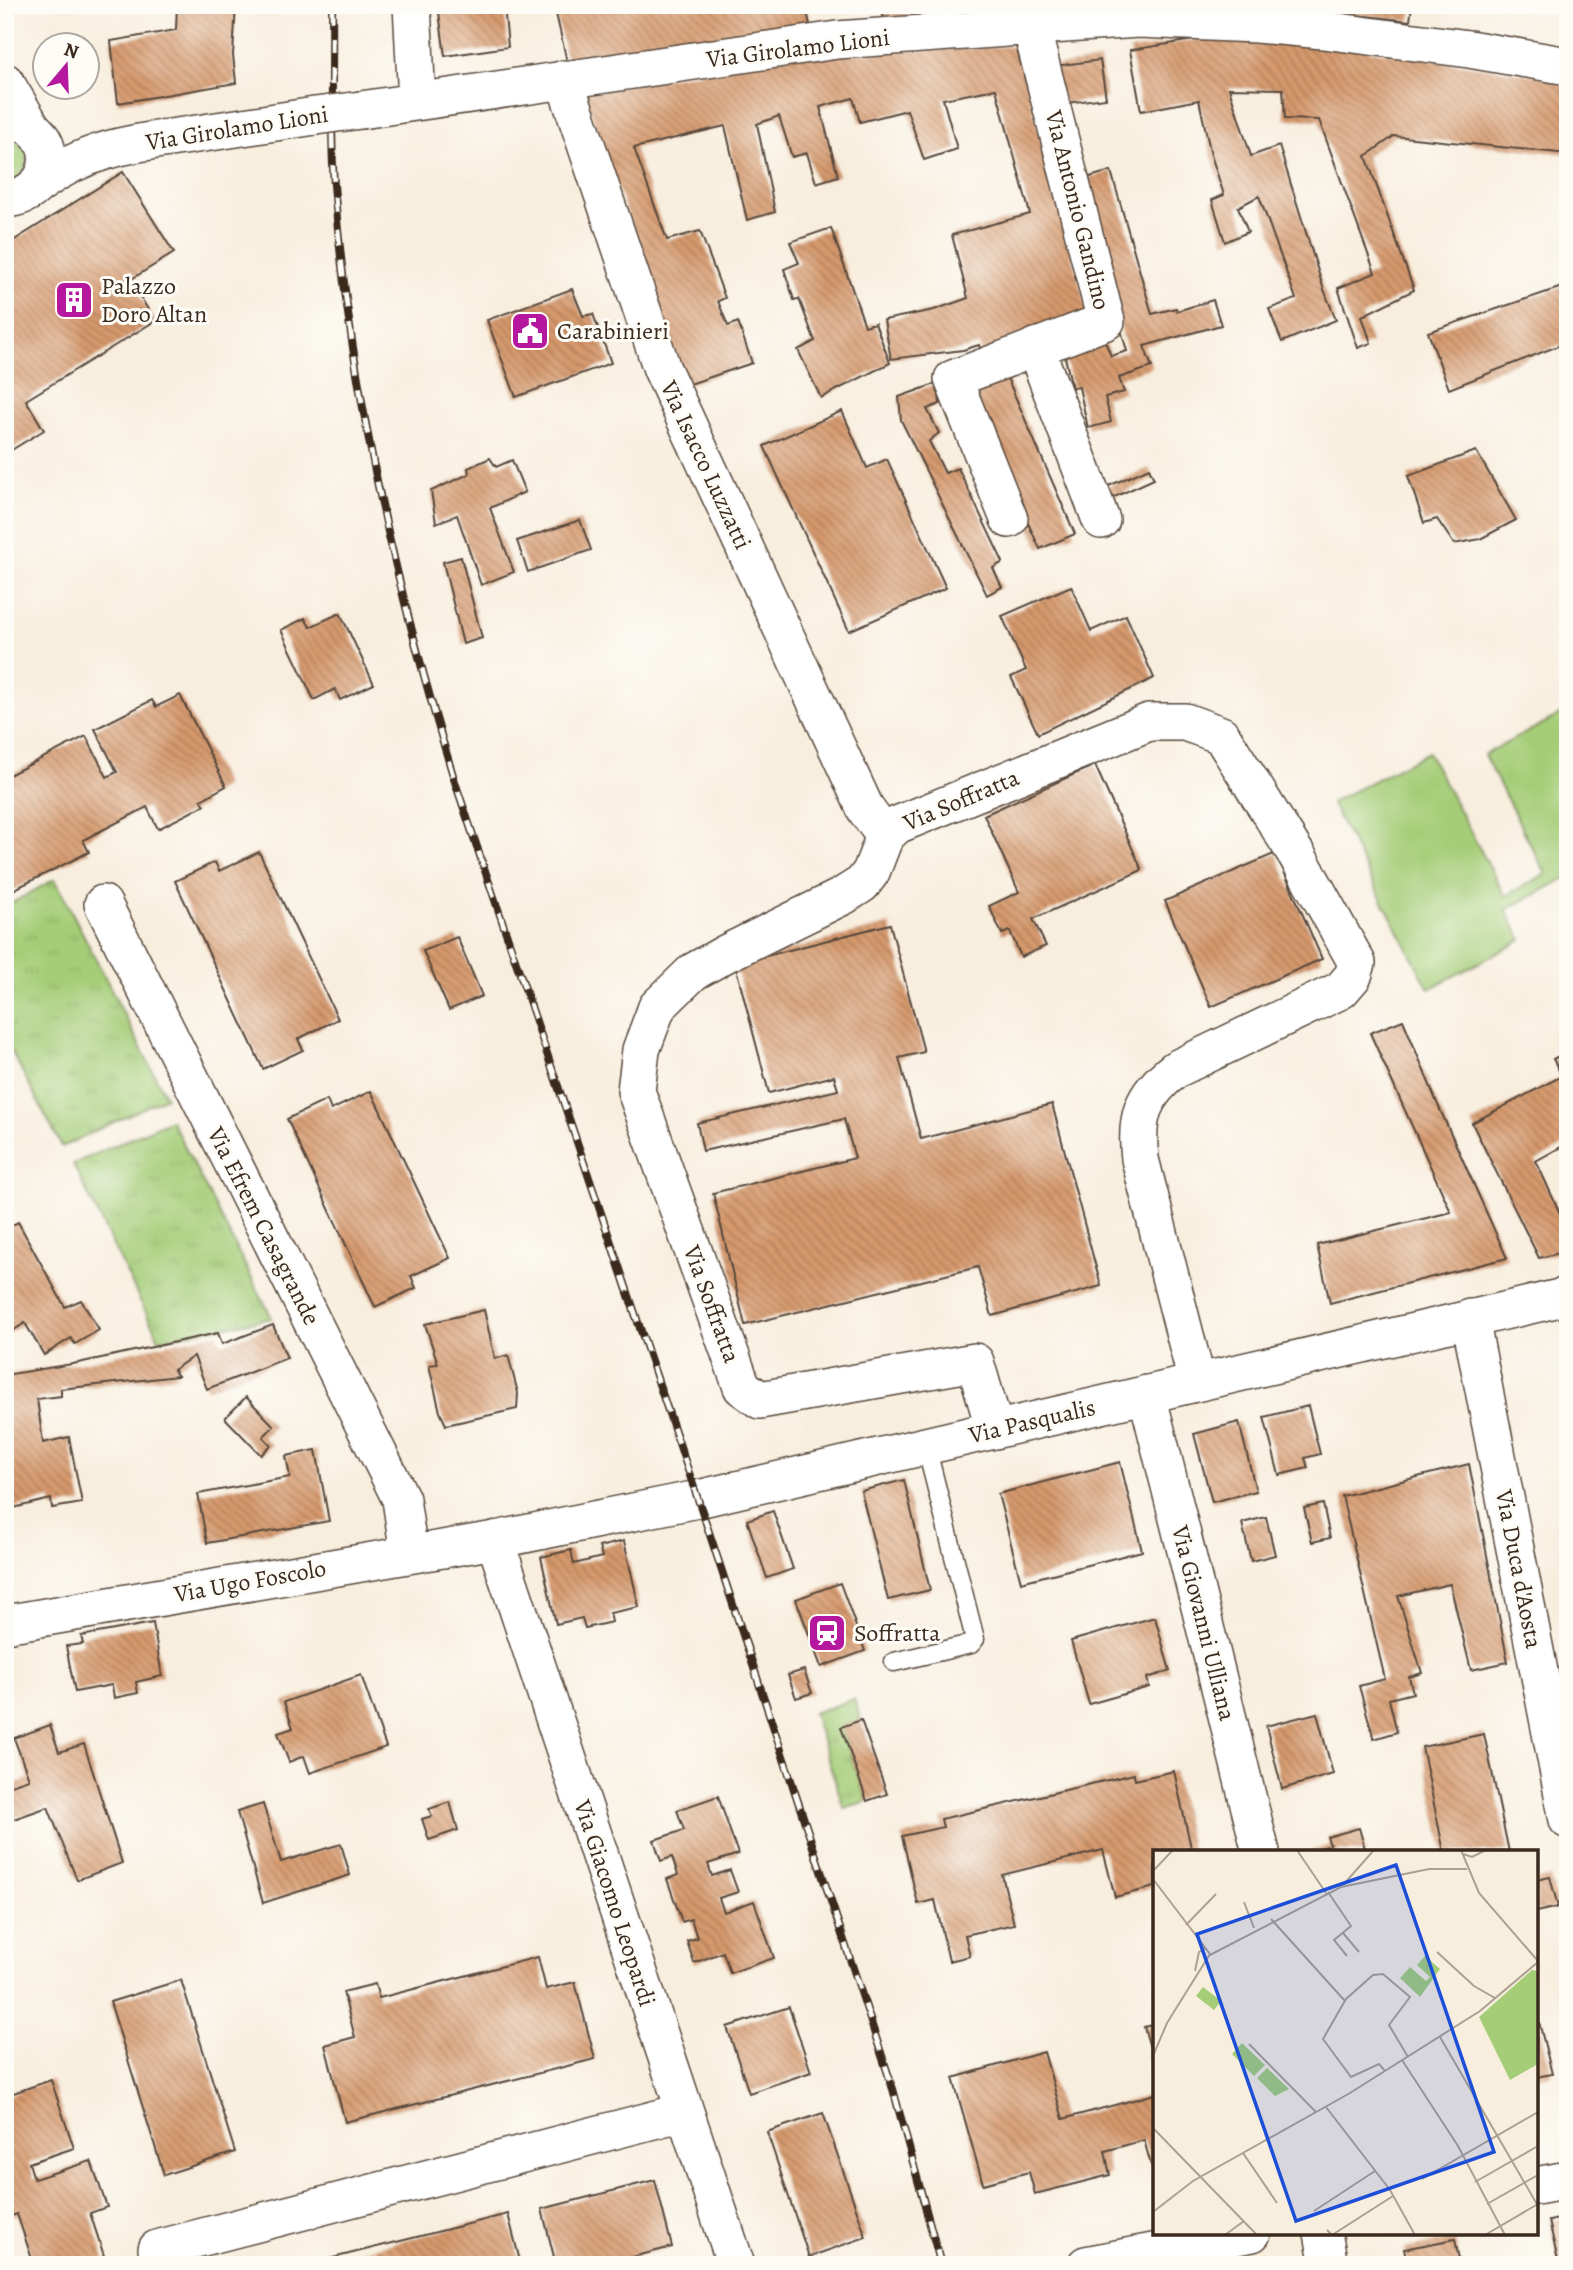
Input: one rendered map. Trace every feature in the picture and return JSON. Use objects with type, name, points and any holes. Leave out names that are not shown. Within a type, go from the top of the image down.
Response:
[{"type":"street","points":[[412,5],[417,101]]},
{"type":"street","name":"Via Girolamo Lioni","points":[[6,200],[19,198],[30,192],[72,163],[123,145],[837,40],[1020,19],[1148,12],[1323,30],[1469,49],[1568,66]]},
{"type":"street","name":"Via Antonio Gandino","points":[[1009,519],[953,379],[1106,321],[1020,19]]},
{"type":"street","name":"Via Isacco Luzzatti","points":[[564,79],[662,369],[866,810],[885,836]]},
{"type":"street","points":[[5,82],[18,123],[40,135],[46,147],[48,160],[40,183]]},
{"type":"street","points":[[1035,348],[1101,520]]},
{"type":"street","name":"Via Soffratta","points":[[995,1430],[975,1362],[760,1400],[741,1387],[636,1091],[641,1050],[657,1007],[693,972],[862,884],[871,872],[885,836],[897,825],[1150,722],[1185,722],[1221,735],[1298,857],[1357,962],[1353,976],[1341,990],[1176,1069],[1159,1082],[1139,1115],[1140,1159],[1197,1382]]},
{"type":"street","name":"Via Efrem Casagrande","points":[[103,904],[401,1499],[410,1554]]},
{"type":"street","name":"Via Pasqualis","points":[[495,1540],[698,1499],[1568,1296]]},
{"type":"street","name":"Via Duca d'Aosta","points":[[1470,1318],[1568,1819]]},
{"type":"street","name":"Via Giovanni Ulliana","points":[[1147,1394],[1261,1850]]},
{"type":"street","name":"Via Ugo Foscolo","points":[[5,1624],[495,1540]]},
{"type":"street","name":"Via Giacomo Leopardi","points":[[495,1540],[736,2265]]},
{"type":"street","points":[[157,2249],[684,2112]]},
{"type":"street","points":[[1538,2186],[1568,2180]]},
{"type":"street","points":[[1086,2265],[1242,2235]]},
{"type":"street","points":[[1323,2235],[1329,2265]]},
{"type":"lane","points":[[894,1662],[971,1644],[975,1639],[926,1446]]},
{"type":"green space","points":[[5,139],[19,143],[27,159],[18,178],[5,181]]},
{"type":"green space","points":[[1563,713],[1568,722],[1568,877],[1506,910],[1522,940],[1429,989],[1331,803],[1428,752],[1505,896],[1546,874],[1484,755]]},
{"type":"green space","points":[[55,879],[166,1097],[62,1147],[5,1039],[5,907]]},
{"type":"green space","points":[[171,1120],[272,1318],[159,1339],[73,1164]]},
{"type":"green space","points":[[854,1699],[861,1720],[841,1728],[867,1801],[844,1808],[813,1713]]},
{"type":"building","points":[[177,5],[236,5],[233,55],[236,83],[118,103],[111,41],[176,30]]},
{"type":"building","points":[[438,5],[504,5],[508,47],[445,56]]},
{"type":"building","points":[[554,5],[806,5],[811,31],[568,66]]},
{"type":"building","points":[[881,5],[981,5],[982,7],[884,19]]},
{"type":"building","points":[[1283,5],[1412,5],[1410,21]]},
{"type":"building","points":[[1219,36],[1328,44],[1568,80],[1568,154],[1394,136],[1366,156],[1414,290],[1362,316],[1371,343],[1358,348],[1338,288],[1375,273],[1319,120],[1285,119],[1283,89],[1229,88],[1251,156],[1279,146],[1336,320],[1282,342],[1269,309],[1296,299],[1259,196],[1238,207],[1248,232],[1225,242],[1212,200],[1224,195],[1211,155],[1199,100],[1141,111],[1130,50]]},
{"type":"building","points":[[1016,46],[1088,314],[983,357],[979,345],[963,350],[891,359],[884,320],[934,310],[968,298],[952,235],[1030,214],[996,89],[943,99],[957,149],[924,160],[907,110],[860,122],[853,98],[820,107],[838,176],[816,183],[807,153],[792,157],[779,116],[757,124],[775,212],[747,220],[725,126],[634,148],[667,240],[700,231],[725,298],[718,301],[728,326],[738,322],[752,363],[687,385],[584,93],[790,56]]},
{"type":"building","points":[[1100,60],[1106,98],[1059,104],[1054,66]]},
{"type":"building","points":[[1111,171],[1152,314],[1176,308],[1177,311],[1213,300],[1221,325],[1144,346],[1152,367],[1119,378],[1124,392],[1105,397],[1111,422],[1088,428],[1079,387],[1072,388],[1063,348],[1101,331],[1111,356],[1127,351],[1079,180]]},
{"type":"building","name":"Palazzo Doro Altan","points":[[123,172],[174,253],[130,280],[155,321],[26,400],[44,430],[5,454],[5,246]]},
{"type":"building","points":[[831,228],[865,326],[875,323],[890,363],[821,398],[798,350],[815,341],[799,299],[794,300],[784,269],[799,263],[790,242]]},
{"type":"building","points":[[1568,285],[1568,342],[1449,389],[1428,332]]},
{"type":"building","points":[[572,289],[583,316],[593,314],[611,363],[516,397],[487,320]]},
{"type":"building","points":[[1005,373],[1075,534],[1040,549],[998,459],[971,388]]},
{"type":"building","points":[[938,383],[940,404],[927,409],[939,433],[929,441],[945,473],[958,468],[1003,562],[993,568],[1002,587],[987,595],[901,420],[899,397]]},
{"type":"building","points":[[842,411],[867,468],[887,459],[946,588],[849,631],[764,446]]},
{"type":"building","points":[[1476,451],[1516,520],[1480,539],[1454,544],[1437,519],[1424,523],[1408,476]]},
{"type":"building","points":[[490,458],[496,467],[512,460],[525,492],[490,508],[514,572],[481,585],[457,515],[436,523],[431,491],[469,474],[468,468]]},
{"type":"building","points":[[1149,468],[1154,479],[1110,499],[1104,488]]},
{"type":"building","points":[[580,520],[591,550],[528,572],[517,541]]},
{"type":"building","points":[[461,557],[482,638],[463,644],[443,562]]},
{"type":"building","points":[[1071,586],[1091,631],[1126,615],[1154,678],[1038,734],[1011,677],[1026,670],[1002,616]]},
{"type":"building","points":[[340,613],[374,684],[340,700],[335,689],[314,700],[281,630],[305,618],[310,627]]},
{"type":"building","points":[[180,695],[226,786],[201,800],[205,805],[158,829],[147,807],[83,840],[89,852],[9,892],[5,886],[5,784],[8,782],[5,777],[86,736],[107,777],[117,772],[95,729],[152,700],[156,707]]},
{"type":"building","points":[[1095,765],[1142,870],[1033,919],[1046,946],[1021,957],[1010,931],[1002,934],[989,906],[1019,892],[984,815]]},
{"type":"building","points":[[259,852],[338,1019],[298,1039],[303,1050],[263,1069],[175,881],[215,862],[219,871]]},
{"type":"building","points":[[1276,853],[1322,959],[1211,1007],[1165,901]]},
{"type":"building","points":[[890,924],[924,1052],[899,1058],[921,1139],[1052,1104],[1101,1286],[992,1316],[978,1267],[745,1325],[713,1193],[855,1158],[844,1119],[703,1151],[697,1123],[838,1090],[834,1076],[769,1093],[735,964]]},
{"type":"building","points":[[457,937],[482,996],[449,1010],[423,951]]},
{"type":"building","points":[[1403,1020],[1507,1258],[1330,1303],[1317,1245],[1451,1212],[1370,1033]]},
{"type":"building","points":[[1568,1051],[1568,1143],[1536,1161],[1568,1231],[1568,1251],[1539,1258],[1472,1123],[1562,1076],[1553,1059]]},
{"type":"building","points":[[371,1091],[450,1258],[411,1276],[416,1288],[375,1307],[287,1119],[327,1100],[331,1110]]},
{"type":"building","points":[[18,1222],[65,1307],[81,1300],[99,1330],[75,1344],[71,1338],[44,1355],[25,1323],[5,1336],[5,1229]]},
{"type":"building","points":[[484,1310],[495,1359],[508,1355],[518,1393],[517,1409],[446,1425],[440,1412],[429,1365],[438,1364],[425,1324]]},
{"type":"building","points":[[273,1325],[287,1358],[207,1389],[194,1356],[173,1370],[178,1376],[61,1389],[61,1396],[37,1399],[43,1443],[69,1437],[82,1503],[52,1508],[51,1499],[5,1510],[5,1375],[78,1363],[218,1333],[222,1344]]},
{"type":"building","points":[[246,1397],[274,1426],[263,1437],[271,1445],[261,1455],[225,1418]]},
{"type":"building","points":[[1308,1406],[1320,1454],[1305,1458],[1308,1468],[1279,1475],[1264,1417]]},
{"type":"building","points":[[1239,1422],[1256,1491],[1212,1502],[1194,1434]]},
{"type":"building","points":[[316,1450],[329,1521],[207,1543],[198,1494],[290,1477],[286,1456]]},
{"type":"building","points":[[1120,1462],[1142,1551],[1021,1582],[998,1494]]},
{"type":"building","points":[[1469,1464],[1508,1662],[1471,1670],[1450,1584],[1398,1596],[1422,1673],[1409,1677],[1413,1693],[1389,1699],[1397,1732],[1374,1739],[1359,1686],[1385,1679],[1342,1496]]},
{"type":"building","points":[[904,1480],[930,1590],[888,1600],[861,1491]]},
{"type":"building","points":[[1323,1504],[1330,1538],[1312,1542],[1304,1508]]},
{"type":"building","points":[[773,1511],[793,1569],[767,1578],[747,1520]]},
{"type":"building","points":[[1266,1517],[1275,1555],[1251,1561],[1242,1523]]},
{"type":"building","points":[[624,1541],[639,1607],[610,1613],[612,1622],[585,1628],[582,1618],[556,1624],[541,1557],[571,1550],[574,1564],[602,1557],[599,1547]]},
{"type":"building","points":[[840,1583],[865,1651],[821,1667],[796,1599]]},
{"type":"building","points":[[1155,1617],[1170,1671],[1147,1678],[1149,1687],[1089,1704],[1071,1641]]},
{"type":"building","points":[[153,1623],[162,1676],[136,1682],[138,1693],[114,1698],[112,1685],[75,1692],[66,1646],[83,1644],[81,1636]]},
{"type":"building","points":[[804,1670],[812,1693],[796,1698],[788,1675]]},
{"type":"building","points":[[361,1675],[386,1747],[310,1773],[304,1756],[289,1762],[278,1733],[293,1728],[284,1702]]},
{"type":"building","points":[[1317,1713],[1333,1774],[1282,1789],[1266,1726]]},
{"type":"building","points":[[861,1720],[887,1794],[867,1801],[841,1727]]},
{"type":"building","points":[[50,1725],[59,1752],[84,1744],[122,1863],[77,1880],[48,1807],[5,1822],[5,1787],[29,1779],[14,1738]]},
{"type":"building","points":[[1484,1734],[1509,1850],[1444,1850],[1422,1747]]},
{"type":"building","points":[[1174,1771],[1192,1850],[1153,1850],[1153,1888],[1115,1897],[1103,1850],[1002,1875],[1014,1924],[965,1935],[970,1956],[949,1961],[935,1900],[918,1904],[902,1836],[943,1827],[941,1819],[1134,1774],[1135,1780]]},
{"type":"building","points":[[718,1796],[738,1854],[708,1864],[712,1876],[730,1870],[738,1892],[719,1898],[724,1912],[754,1901],[774,1958],[730,1973],[723,1952],[694,1963],[687,1941],[697,1938],[691,1919],[682,1922],[667,1879],[678,1875],[672,1857],[661,1861],[654,1840],[684,1830],[677,1810]]},
{"type":"building","points":[[450,1802],[458,1830],[429,1840],[422,1819],[432,1816],[429,1809]]},
{"type":"building","points":[[263,1804],[281,1862],[341,1844],[350,1875],[263,1903],[237,1812]]},
{"type":"building","points":[[1359,1828],[1365,1850],[1314,1850],[1330,1845],[1327,1837]]},
{"type":"building","points":[[1550,1877],[1558,1907],[1538,1912],[1538,1880]]},
{"type":"building","points":[[538,1957],[546,1989],[575,1982],[595,2059],[345,2122],[325,2045],[355,2037],[343,1992],[375,1984],[379,1998]]},
{"type":"building","points":[[181,1980],[235,2152],[164,2175],[110,2002]]},
{"type":"building","points":[[789,2007],[811,2072],[749,2093],[727,2027]]},
{"type":"building","points":[[1538,2018],[1552,2074],[1538,2077]]},
{"type":"building","points":[[1153,2025],[1153,2058],[1144,2027]]},
{"type":"building","points":[[1044,2052],[1063,2119],[1153,2095],[1153,2164],[1144,2140],[1105,2151],[1110,2175],[1035,2194],[1029,2172],[983,2184],[953,2078]]},
{"type":"building","points":[[51,2080],[74,2148],[29,2163],[34,2179],[91,2161],[107,2207],[90,2213],[107,2265],[34,2265],[17,2214],[5,2218],[5,2096]]},
{"type":"building","points":[[823,2113],[866,2237],[809,2257],[767,2132]]},
{"type":"building","points":[[655,2180],[672,2247],[601,2265],[556,2265],[542,2209]]},
{"type":"building","points":[[508,2214],[521,2265],[309,2265],[309,2264]]},
{"type":"building","points":[[1568,2217],[1568,2265],[1559,2265],[1549,2221]]},
{"type":"building","points":[[1455,2239],[1460,2265],[1408,2265],[1404,2249]]},
{"type":"railway","points":[[332,5],[333,163],[341,261],[351,337],[378,488],[414,638],[456,785],[705,1520],[893,2089],[941,2265]]},
{"type":"place","name":"Palazzo Doro Altan","points":[[74,300]]},
{"type":"place","name":"Carabinieri","points":[[530,331]]},
{"type":"place","name":"Soffratta","points":[[827,1633]]}]
